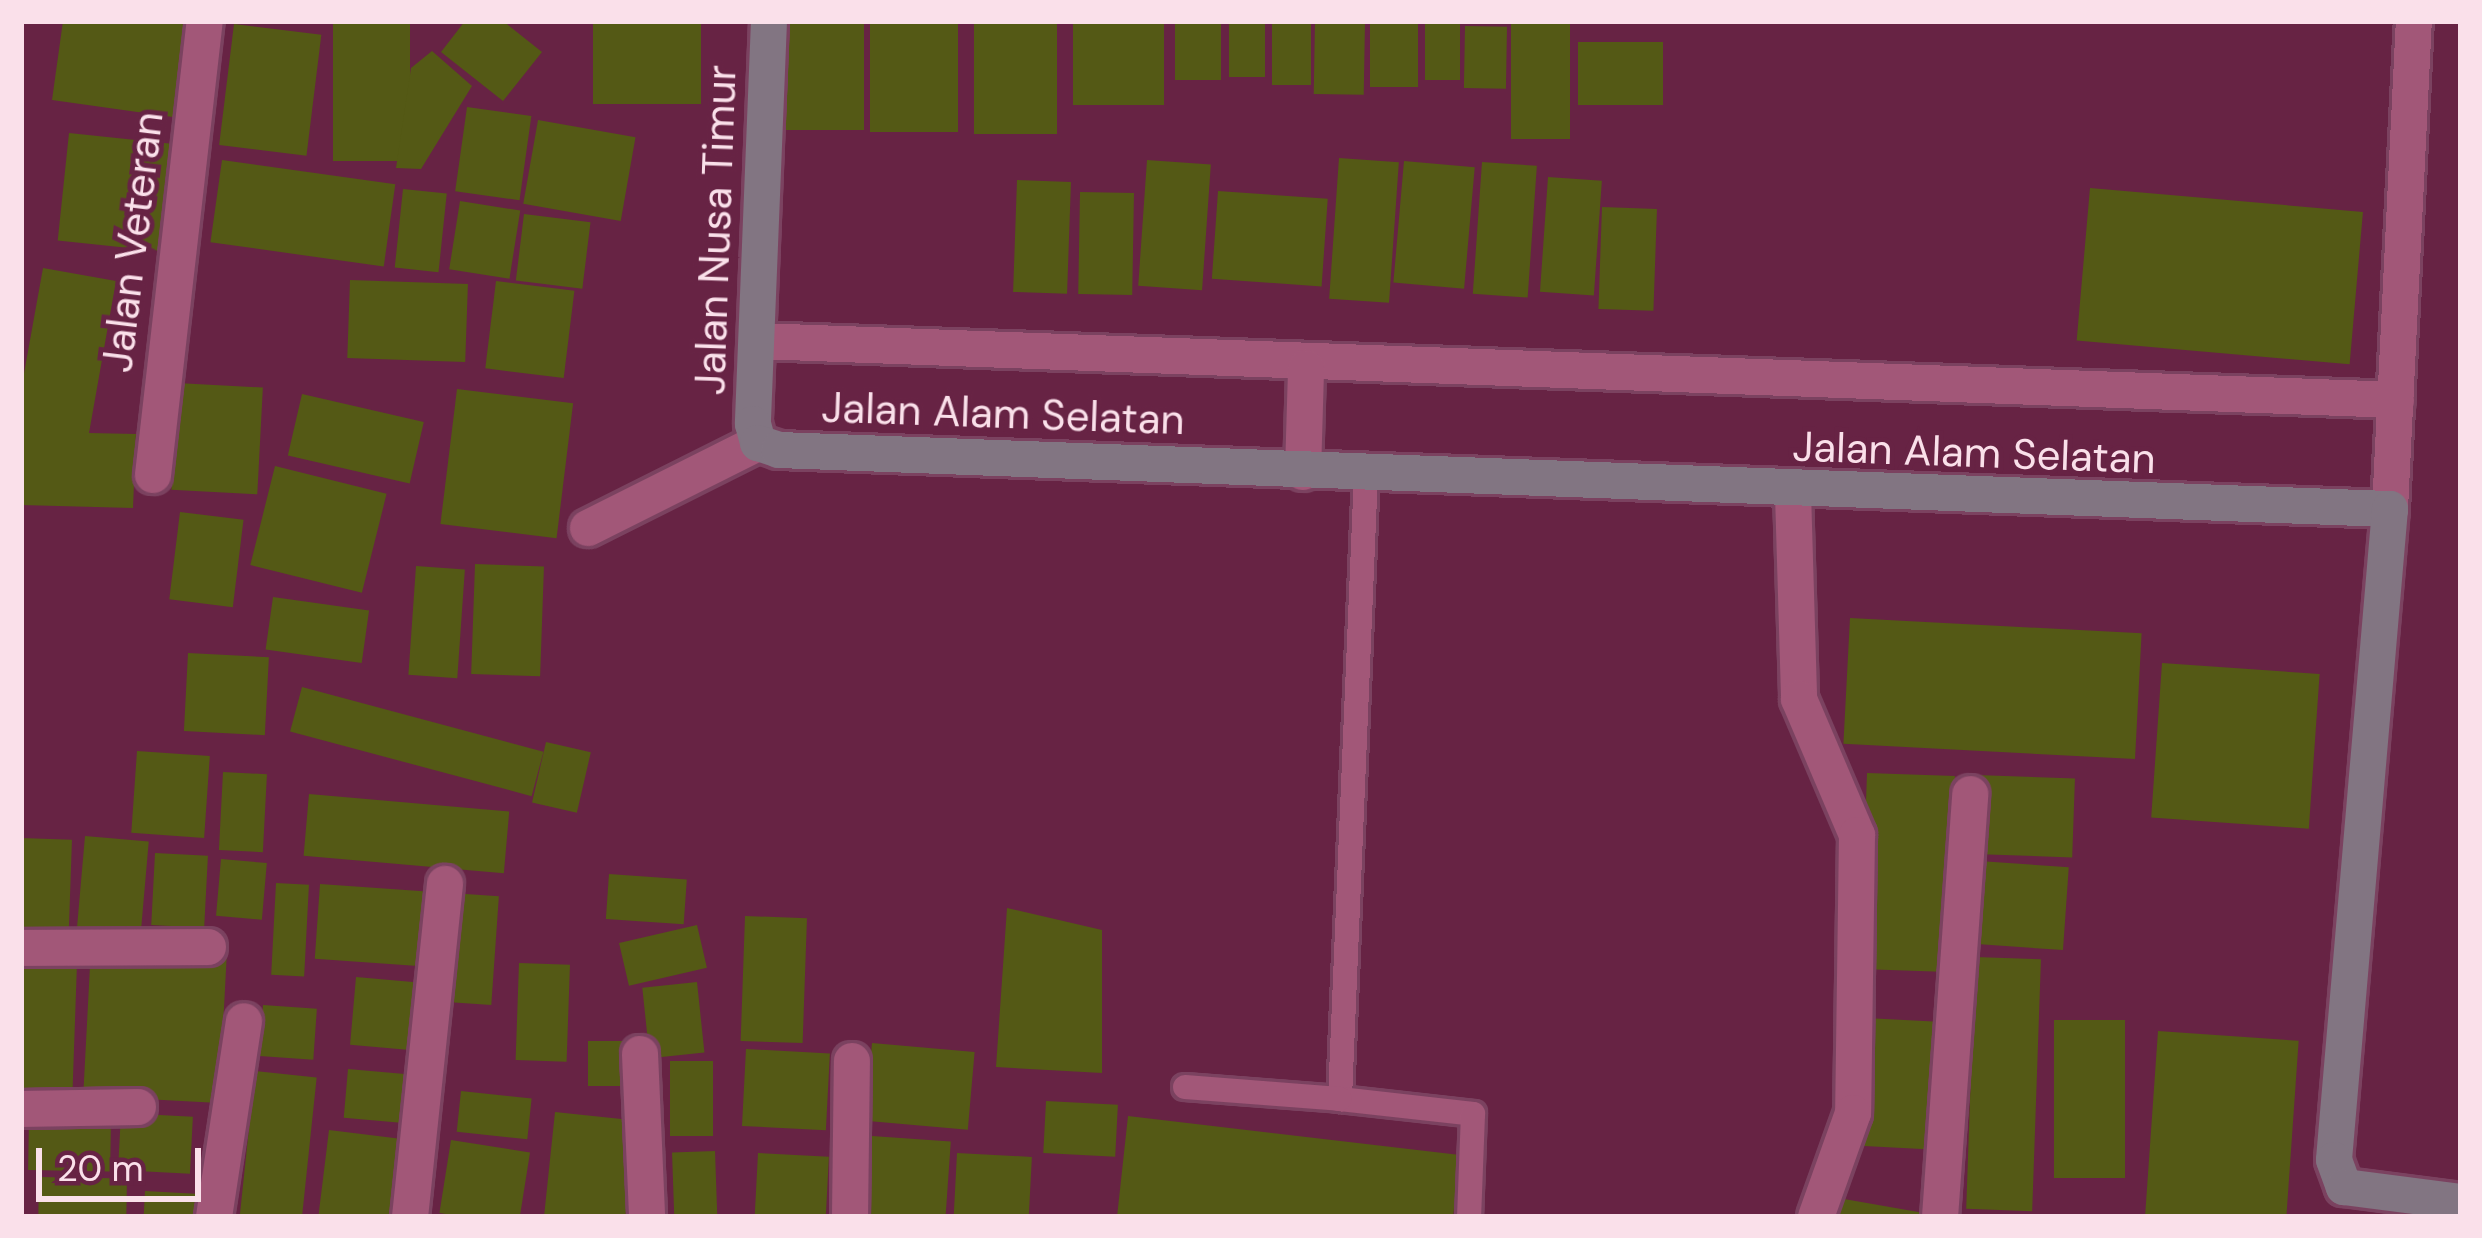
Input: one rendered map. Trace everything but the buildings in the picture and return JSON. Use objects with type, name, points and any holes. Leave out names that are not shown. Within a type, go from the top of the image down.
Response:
[{"type":"street","name":"Jalan Veteran","points":[[152,475],[205,21]]},
{"type":"street","name":"Jalan Nusa Timur","points":[[758,443],[769,21]]},
{"type":"street","points":[[2414,21],[2390,509],[2334,1160],[2344,1187],[2439,1207]]},
{"type":"street","points":[[758,341],[1306,368],[2396,400]]},
{"type":"street","points":[[1303,472],[1306,368]]},
{"type":"street","points":[[589,528],[758,443]]},
{"type":"street","name":"Jalan Alam Selatan","points":[[758,443],[1793,493],[2390,509]]},
{"type":"street","points":[[1793,493],[1799,700],[1857,835],[1853,1113],[1816,1217]]},
{"type":"street","points":[[1940,1217],[1970,794]]},
{"type":"street","points":[[410,1217],[445,884]]},
{"type":"street","points":[[21,948],[208,947]]},
{"type":"street","points":[[214,1217],[244,1021]]},
{"type":"street","points":[[640,1054],[646,1217]]},
{"type":"street","points":[[850,1217],[852,1061]]},
{"type":"street","points":[[21,1109],[138,1107]]},
{"type":"lane","points":[[1340,1099],[1366,473]]},
{"type":"lane","points":[[1185,1087],[1473,1114],[1469,1217]]}]
